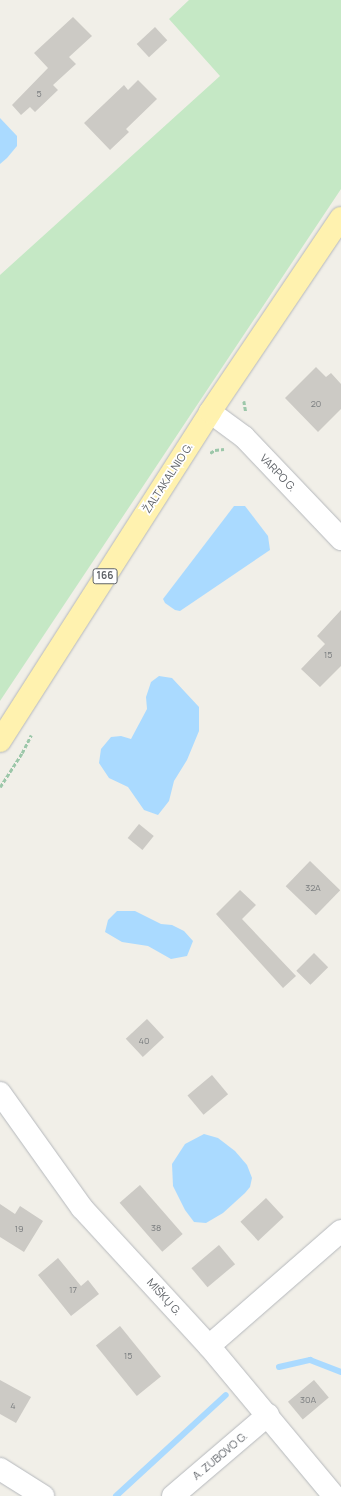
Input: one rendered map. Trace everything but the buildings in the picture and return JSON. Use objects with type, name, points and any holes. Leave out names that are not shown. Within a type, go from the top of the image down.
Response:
[{"type":"main road","name":"ŽALTAKALNIO G.","points":[[0,741],[210,412],[341,218]]},
{"type":"street","name":"VARPO G.","points":[[210,412],[244,438],[341,539]]},
{"type":"street","name":"MIŠKŲ G.","points":[[0,1092],[82,1208],[209,1346],[334,1496]]},
{"type":"street","points":[[209,1346],[341,1231]]},
{"type":"street","name":"A. ZUBOVO G.","points":[[173,1496],[268,1415]]},
{"type":"street","points":[[0,1470],[43,1496]]},
{"type":"green space","points":[[189,0],[341,0],[341,189],[0,701],[0,275],[220,76],[169,19]]},
{"type":"water","points":[[0,118],[17,136],[17,146],[0,164]]},
{"type":"water","points":[[234,506],[245,506],[268,536],[270,550],[180,611],[175,610],[165,603],[163,599]]},
{"type":"water","points":[[159,676],[172,678],[199,707],[199,731],[187,760],[174,781],[169,801],[158,815],[144,810],[128,787],[109,778],[99,763],[101,749],[111,737],[121,736],[131,739],[147,709],[146,697],[151,682]]},
{"type":"water","points":[[117,911],[135,911],[161,924],[172,925],[184,931],[193,941],[187,956],[171,959],[148,946],[122,942],[105,932],[108,920]]},
{"type":"water","points":[[204,1134],[218,1138],[235,1151],[247,1165],[252,1178],[250,1187],[245,1193],[223,1213],[206,1223],[194,1222],[185,1210],[173,1186],[172,1164],[185,1144]]},
{"type":"waterway","points":[[279,1367],[310,1360],[341,1372]]},
{"type":"waterway","points":[[116,1496],[226,1395]]}]
